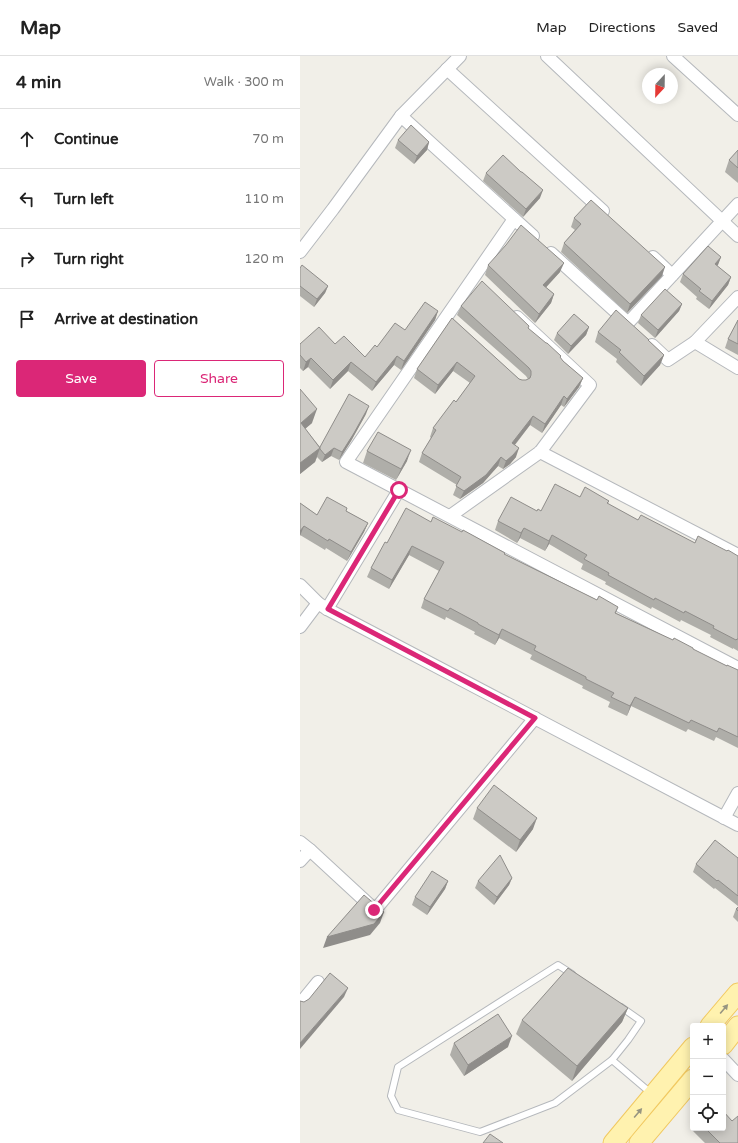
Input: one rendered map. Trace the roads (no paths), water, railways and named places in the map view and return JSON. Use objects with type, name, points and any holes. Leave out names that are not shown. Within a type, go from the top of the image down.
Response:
[{"type":"main road","points":[[712,1023],[738,992]]},
{"type":"main road","points":[[726,1041],[738,1026]]},
{"type":"main road","points":[[613,1143],[690,1051]]},
{"type":"main road","points":[[644,1141],[690,1083]]},
{"type":"street","points":[[300,252],[401,116],[460,56]]},
{"type":"street","points":[[547,56],[738,236]]},
{"type":"street","points":[[673,56],[738,115]]},
{"type":"street","points":[[447,69],[609,217]]},
{"type":"street","points":[[401,116],[668,360],[695,342],[738,297]]},
{"type":"street","points":[[628,323],[738,204]]},
{"type":"street","points":[[514,219],[477,279],[447,316],[346,462],[738,668]]},
{"type":"street","points":[[643,248],[672,275]]},
{"type":"street","points":[[450,516],[540,452],[590,385],[509,309]]},
{"type":"street","points":[[447,316],[459,326]]},
{"type":"street","points":[[695,342],[738,368]]},
{"type":"street","points":[[540,452],[738,554]]},
{"type":"street","points":[[300,628],[323,606],[399,490]]},
{"type":"street","points":[[300,585],[323,606],[738,825]]},
{"type":"street","points":[[300,842],[374,910],[535,718]]},
{"type":"street","points":[[724,818],[738,793]]},
{"type":"street","points":[[300,861],[310,850]]},
{"type":"street","points":[[300,1004],[318,982]]},
{"type":"street","points":[[726,1062],[738,1075]]},
{"type":"lane","points":[[577,978],[558,965],[398,1067],[391,1096],[398,1110],[480,1132],[556,1103],[612,1060],[641,1021],[616,1004]]},
{"type":"lane","points":[[612,1060],[653,1095]]}]
